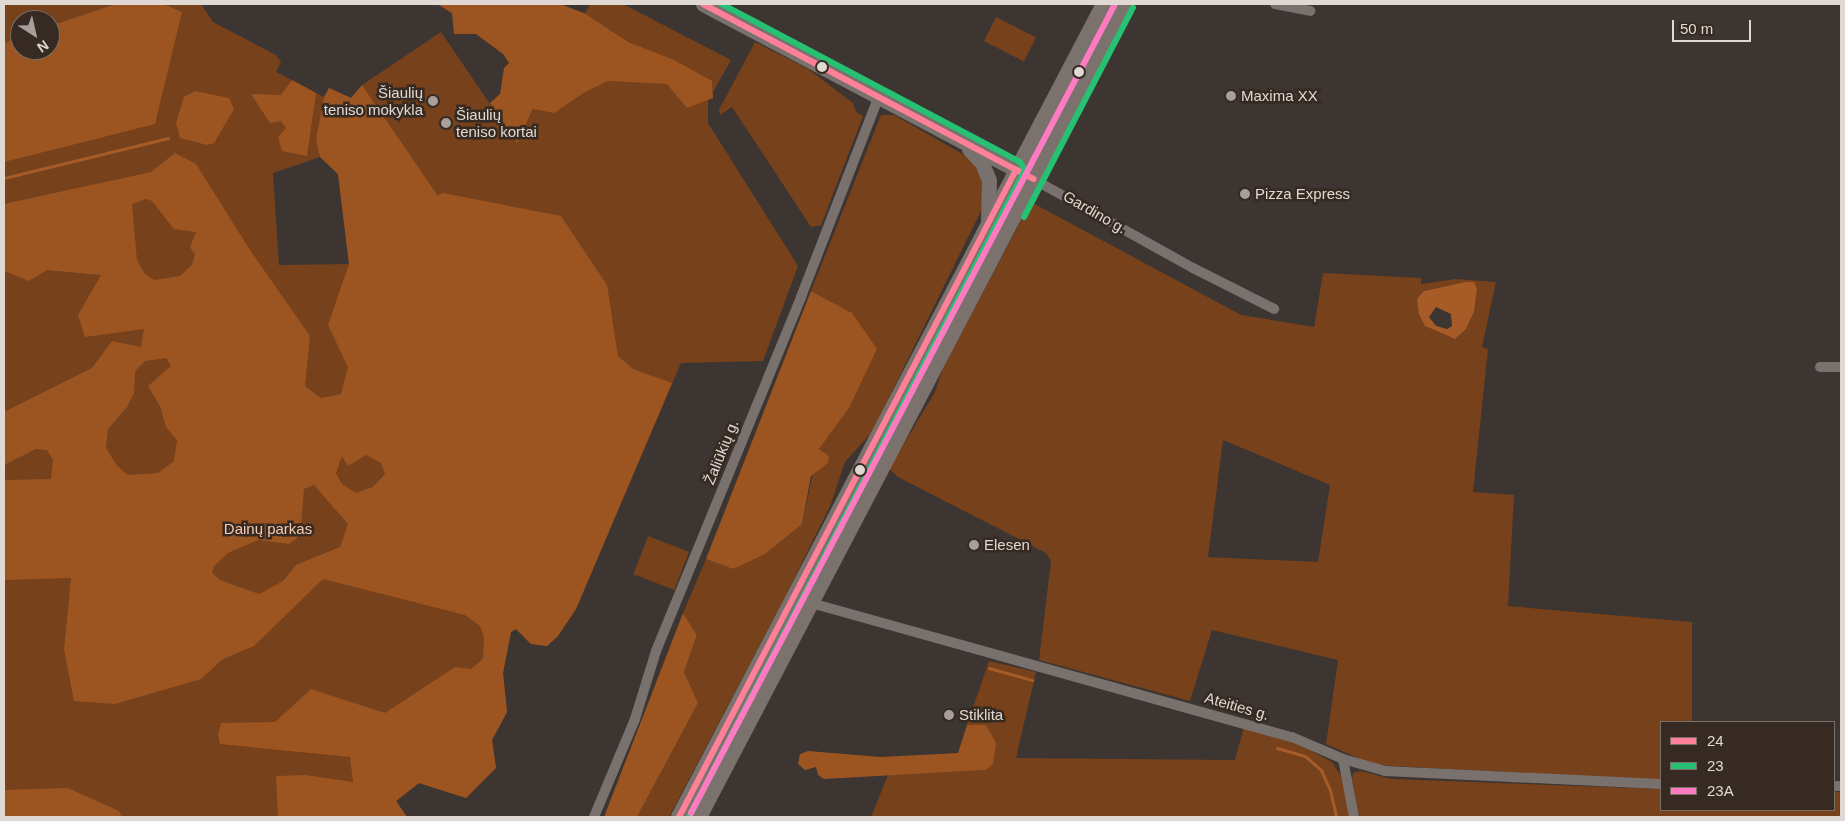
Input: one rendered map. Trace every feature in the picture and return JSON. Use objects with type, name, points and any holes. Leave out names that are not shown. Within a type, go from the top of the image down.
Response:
[{"type":"main road","name":"Gardino g.","points":[[703,4],[1034,179]]},
{"type":"main road","points":[[680,817],[1104,4]]},
{"type":"main road","points":[[699,817],[1125,4]]},
{"type":"main road","points":[[961,141],[977,156],[987,172],[990,188],[988,224]]},
{"type":"main road","points":[[794,597],[811,603]]},
{"type":"street","points":[[1275,4],[1310,11]]},
{"type":"street","name":"Žaliūkių g.","points":[[594,817],[633,726],[656,651],[801,297],[878,98]]},
{"type":"street","name":"Gardino g.","points":[[1034,179],[1178,260],[1274,308]]},
{"type":"street","points":[[1820,367],[1841,368]]},
{"type":"street","name":"Ateities g.","points":[[811,603],[1283,734],[1343,759],[1385,771],[1413,774],[1660,784]]},
{"type":"street","points":[[1343,759],[1354,817]]},
{"type":"green space","name":"Dainų parkas","points":[[4,4],[201,4],[213,22],[276,55],[281,62],[276,72],[324,97],[329,88],[351,98],[362,85],[441,32],[516,142],[590,4],[623,4],[731,60],[708,101],[708,123],[798,266],[763,361],[681,363],[576,609],[558,636],[547,646],[531,644],[516,629],[511,632],[503,673],[507,712],[492,740],[496,768],[466,798],[419,783],[396,801],[407,817],[4,817]],"holes":[[[320,157],[338,174],[349,264],[279,265],[273,173]]]},
{"type":"green space","points":[[116,4],[163,4],[182,12],[155,124],[4,162],[4,43],[10,41],[10,60],[60,60],[60,23]]},
{"type":"green space","points":[[437,4],[560,4],[584,13],[628,42],[674,60],[712,81],[713,98],[687,108],[667,84],[608,81],[585,92],[554,113],[533,109],[517,143],[490,103],[500,94],[504,68],[509,63],[503,54],[476,34],[454,34],[452,13]]},
{"type":"green space","points":[[1112,4],[1117,4],[1033,158],[1033,156]]},
{"type":"green space","points":[[996,17],[1036,37],[1024,61],[984,41]]},
{"type":"green space","points":[[755,42],[808,69],[853,103],[856,112],[863,116],[821,225],[811,227],[732,107],[720,115],[719,110]]},
{"type":"green space","points":[[292,80],[316,93],[307,156],[282,151],[278,137],[286,128],[281,121],[270,123],[251,94],[281,95]]},
{"type":"green space","points":[[362,85],[438,196],[443,193],[561,216],[607,285],[618,356],[633,369],[672,383],[576,609],[558,636],[547,646],[531,644],[516,629],[511,632],[503,673],[507,712],[492,740],[496,768],[466,798],[419,783],[396,801],[407,817],[278,817],[276,776],[305,775],[353,782],[350,757],[220,744],[218,735],[221,723],[275,722],[311,689],[385,713],[455,667],[471,669],[483,659],[484,637],[480,626],[465,615],[323,579],[254,646],[223,659],[201,679],[115,704],[74,701],[64,650],[71,578],[4,580],[4,480],[51,479],[53,460],[47,450],[36,449],[4,465],[4,412],[92,368],[112,341],[141,347],[144,329],[85,337],[78,315],[101,275],[47,270],[29,281],[4,271],[4,204],[151,172],[175,153],[196,164],[250,250],[310,336],[305,386],[321,398],[341,394],[348,367],[328,325],[349,264],[338,174],[320,157],[316,139],[324,97],[329,88],[351,98]],"holes":[[[146,199],[152,201],[174,229],[196,232],[190,247],[195,255],[192,265],[180,276],[154,280],[144,273],[137,260],[132,204]],[[166,358],[171,366],[148,386],[160,406],[166,427],[177,440],[174,461],[158,473],[128,475],[117,466],[106,448],[108,429],[127,407],[134,393],[135,371],[145,361]],[[366,455],[381,463],[385,474],[373,487],[356,493],[342,484],[336,473],[342,456],[348,466]],[[314,485],[348,524],[340,547],[296,565],[283,581],[259,594],[220,580],[212,573],[214,566],[228,553],[258,540],[289,544],[300,536],[304,489]]]},
{"type":"green space","points":[[195,91],[229,98],[234,109],[214,143],[207,145],[180,138],[176,123],[184,97]]},
{"type":"green space","points":[[881,115],[894,115],[973,160],[984,176],[982,209],[872,432],[845,462],[831,504],[786,595],[669,817],[637,817],[698,703],[684,672],[697,635],[683,613],[706,559],[733,569],[802,524],[818,450],[849,408],[852,313],[811,291]]},
{"type":"green space","points":[[1011,187],[1017,191],[842,529],[857,494]]},
{"type":"green space","points":[[1031,202],[1241,315],[1314,327],[1323,273],[1421,278],[1421,284],[1456,279],[1496,282],[1482,347],[1488,349],[1473,492],[1514,495],[1508,606],[1692,622],[1692,721],[1660,721],[1660,780],[1374,765],[1326,744],[1338,660],[1212,630],[1190,701],[1039,660],[1051,561],[1046,553],[898,477],[889,469],[935,392],[943,368]],"holes":[[[1465,282],[1477,289],[1474,312],[1466,329],[1455,339],[1425,326],[1424,291]],[[1223,440],[1330,485],[1318,562],[1208,557]]]},
{"type":"green space","points":[[811,291],[852,313],[877,349],[849,408],[819,449],[829,456],[828,463],[811,476],[802,524],[765,554],[733,569],[706,559]]},
{"type":"green space","points":[[648,536],[689,552],[674,590],[633,574]]},
{"type":"green space","points":[[798,606],[802,608],[695,817],[690,817]]},
{"type":"green space","points":[[683,613],[697,635],[684,672],[698,703],[637,817],[604,817]]},
{"type":"green space","points":[[989,661],[1036,672],[1016,758],[1235,760],[1244,727],[1294,742],[1332,762],[1341,776],[1350,817],[871,817],[888,775],[985,770],[986,725],[967,725]]},
{"type":"green space","points":[[967,725],[986,725],[996,743],[993,764],[985,770],[824,779],[818,775],[816,767],[805,770],[798,764],[800,754],[808,751],[881,757],[958,753]]},
{"type":"green space","points":[[1361,771],[1392,779],[1660,789],[1660,811],[1835,811],[1835,792],[1841,792],[1841,817],[1359,817],[1352,780],[1353,773]]},
{"type":"green space","points":[[68,788],[119,811],[122,817],[4,817],[4,790]]},
{"type":"shaded area","points":[[1465,282],[1474,282],[1477,289],[1474,312],[1466,329],[1455,339],[1425,326],[1419,314],[1417,299],[1424,291]],"holes":[[[1436,307],[1451,314],[1452,326],[1447,329],[1436,326],[1429,317]]]},
{"type":"waterway","points":[[4,178],[168,138]]},
{"type":"waterway","points":[[989,668],[1032,680]]},
{"type":"waterway","points":[[1277,748],[1305,756],[1321,770],[1330,790],[1336,817]]},
{"type":"transit line","name":"24","points":[[703,4],[1033,179]]},
{"type":"transit line","name":"23","points":[[689,817],[1025,170],[1020,162],[721,4]]},
{"type":"transit line","name":"23A","points":[[691,813],[1115,4]]},
{"type":"transit line","name":"23","points":[[1024,217],[1133,8]]},
{"type":"transit line","name":"24","points":[[679,817],[1016,170]]},
{"type":"place","name":"Maxima XX","points":[[1231,96]]},
{"type":"place","name":"Šiaulių teniso mokykla","points":[[433,101]]},
{"type":"place","name":"Šiaulių teniso kortai","points":[[446,123]]},
{"type":"place","name":"Pizza Express","points":[[1245,194]]},
{"type":"place","name":"Elesen","points":[[974,545]]},
{"type":"place","name":"Stiklita","points":[[949,715]]}]
